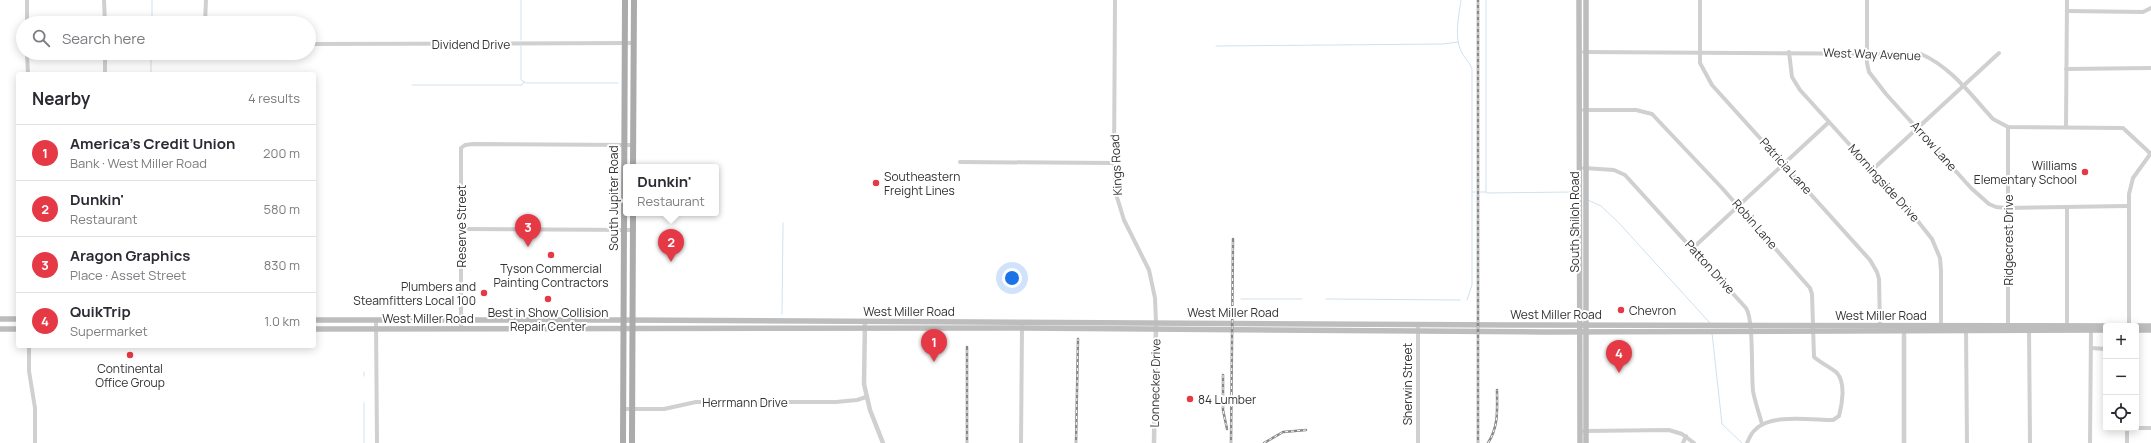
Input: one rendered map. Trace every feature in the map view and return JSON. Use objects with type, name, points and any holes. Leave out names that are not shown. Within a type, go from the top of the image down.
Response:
[{"type":"main road","name":"South Jupiter Road","points":[[624,164],[625,0]]},
{"type":"main road","name":"South Jupiter Road","points":[[633,164],[634,0]]},
{"type":"main road","name":"South Shiloh Road","points":[[1579,0],[1578,168],[1582,324]]},
{"type":"main road","name":"South Shiloh Road","points":[[1586,0],[1582,324],[1583,431],[1586,443]]},
{"type":"main road","points":[[625,94],[634,93]]},
{"type":"main road","name":"South Jupiter Road","points":[[623,443],[624,216]]},
{"type":"main road","name":"South Jupiter Road","points":[[632,443],[633,216]]},
{"type":"main road","points":[[0,319],[16,319]]},
{"type":"main road","name":"West Miller Road","points":[[316,320],[461,319],[865,321],[1156,330],[1582,332],[1751,328]]},
{"type":"main road","points":[[522,320],[522,328]]},
{"type":"main road","name":"West Miller Road","points":[[316,329],[864,328],[1156,323],[1582,324],[1751,328],[2103,327]]},
{"type":"main road","name":"West Miller Road","points":[[2139,326],[2151,326]]},
{"type":"main road","name":"West Miller Road","points":[[2067,328],[2103,330]]},
{"type":"main road","points":[[0,329],[16,329]]},
{"type":"main road","points":[[2139,330],[2151,330]]},
{"type":"main road","name":"South Shiloh Road","points":[[1580,443],[1583,431]]},
{"type":"street","points":[[27,0],[27,16]]},
{"type":"street","points":[[104,0],[104,16]]},
{"type":"street","points":[[205,16],[206,0]]},
{"type":"street","name":"Kings Road","points":[[1115,0],[1114,163],[1116,194],[1124,220],[1146,262],[1153,286],[1156,323]]},
{"type":"street","name":"Patricia Lane","points":[[1700,0],[1700,63],[1712,86],[1875,267],[1879,288],[1880,328]]},
{"type":"street","name":"Arrow Lane","points":[[1867,0],[1867,52],[1869,72],[1971,188],[1989,204],[1996,207],[2007,208],[2128,206]]},
{"type":"street","points":[[2066,127],[2067,0]]},
{"type":"street","points":[[2067,11],[2143,12],[2151,8]]},
{"type":"street","name":"Dividend Drive","points":[[316,44],[634,43]]},
{"type":"street","name":"West Way Avenue","points":[[1578,52],[1867,52],[1921,54],[1936,60],[1993,119],[2008,127]]},
{"type":"street","name":"Morningside Drive","points":[[1789,52],[1792,77],[1800,90],[1914,215],[1932,239],[1940,258],[1941,328]]},
{"type":"street","points":[[1872,170],[2000,53]]},
{"type":"street","points":[[28,60],[28,72]]},
{"type":"street","points":[[105,60],[105,72]]},
{"type":"street","points":[[2066,69],[2151,68]]},
{"type":"street","name":"Robin Lane","points":[[1578,110],[1636,110],[1652,114],[1738,205],[1810,288],[1812,294],[1814,357],[1839,375],[1842,406],[1839,416],[1833,420],[1778,419],[1762,424]]},
{"type":"street","points":[[1693,248],[1829,122]]},
{"type":"street","points":[[2008,127],[2123,128],[2151,154],[2133,178],[2128,206],[2129,323]]},
{"type":"street","name":"Ridgecrest Drive","points":[[2008,127],[2008,328]]},
{"type":"street","name":"Reserve Street","points":[[461,328],[461,148],[465,145],[473,144],[624,145]]},
{"type":"street","points":[[624,145],[633,145]]},
{"type":"street","points":[[960,162],[1114,163]]},
{"type":"street","name":"Patton Drive","points":[[1578,168],[1614,170],[1625,175],[1746,308],[1750,314],[1754,393],[1762,424]]},
{"type":"street","points":[[2067,207],[2067,328]]},
{"type":"street","points":[[461,229],[633,230]]},
{"type":"street","points":[[376,320],[377,443]]},
{"type":"street","points":[[865,321],[864,384],[866,397],[883,443]]},
{"type":"street","name":"Lonnecker Drive","points":[[1154,443],[1156,323]]},
{"type":"street","name":"Sherwin Street","points":[[1418,324],[1418,443]]},
{"type":"street","points":[[1021,443],[1022,325]]},
{"type":"street","points":[[1904,328],[1904,443]]},
{"type":"street","points":[[1966,328],[1967,443]]},
{"type":"street","points":[[2029,328],[2030,443]]},
{"type":"street","points":[[2090,443],[2091,330]]},
{"type":"street","points":[[29,348],[29,371],[35,408],[35,443]]},
{"type":"street","points":[[2091,348],[2103,349]]},
{"type":"street","name":"Herrmann Drive","points":[[624,409],[664,409],[696,402],[836,402],[857,400],[866,397]]},
{"type":"street","points":[[1746,443],[1754,430],[1762,424]]},
{"type":"street","points":[[2127,443],[2127,428],[2151,428]]},
{"type":"street","points":[[1583,431],[1669,430],[1686,436],[1694,443]]},
{"type":"street","points":[[1683,443],[1686,436]]},
{"type":"waterway","points":[[152,0],[152,16]]},
{"type":"waterway","points":[[521,0],[521,40]]},
{"type":"waterway","points":[[1461,0],[1458,39],[1461,51],[1472,69],[1472,192]]},
{"type":"waterway","points":[[1486,0],[1486,193],[1572,192]]},
{"type":"waterway","points":[[1216,46],[1443,44],[1458,42]]},
{"type":"waterway","points":[[521,46],[521,80],[526,83],[618,83]]},
{"type":"waterway","points":[[151,60],[151,72]]},
{"type":"waterway","points":[[412,85],[522,85],[524,82]]},
{"type":"waterway","points":[[1467,300],[1472,285],[1472,192],[1475,192]]},
{"type":"waterway","points":[[1480,192],[1486,192]]},
{"type":"waterway","points":[[1588,200],[1601,206],[1618,222],[1710,323]]},
{"type":"waterway","points":[[782,314],[783,223]]},
{"type":"waterway","points":[[1241,299],[1302,299]]},
{"type":"waterway","points":[[1326,299],[1460,300]]},
{"type":"waterway","points":[[1712,333],[1722,424],[1742,443]]},
{"type":"waterway","points":[[364,403],[364,443]]},
{"type":"railway","points":[[1478,0],[1478,443]]},
{"type":"railway","points":[[1231,443],[1233,239]]},
{"type":"railway","points":[[1076,443],[1078,339]]},
{"type":"railway","points":[[967,347],[967,443]]},
{"type":"railway","points":[[1223,375],[1223,410],[1227,429]]},
{"type":"railway","points":[[1488,443],[1492,437],[1496,424],[1497,390]]},
{"type":"railway","points":[[1264,443],[1283,432],[1306,430]]},
{"type":"place","name":"Williams Elementary School","points":[[2085,172]]},
{"type":"place","name":"Southeastern Freight Lines","points":[[876,183]]},
{"type":"place","name":"Aragon Graphics","points":[[528,247]]},
{"type":"place","name":"Tyson Commercial Painting Contractors","points":[[551,255]]},
{"type":"place","name":"Dunkin'","points":[[671,262]]},
{"type":"place","name":"Plumbers and Steamfitters Local 100","points":[[484,293]]},
{"type":"place","name":"Best in Show Collision Repair Center","points":[[548,299]]},
{"type":"place","name":"Chevron","points":[[1621,310]]},
{"type":"place","name":"Continental Office Group","points":[[130,355]]},
{"type":"place","name":"America's Credit Union","points":[[934,362]]},
{"type":"place","name":"QuikTrip","points":[[1619,373]]},
{"type":"place","name":"84 Lumber","points":[[1190,399]]}]
